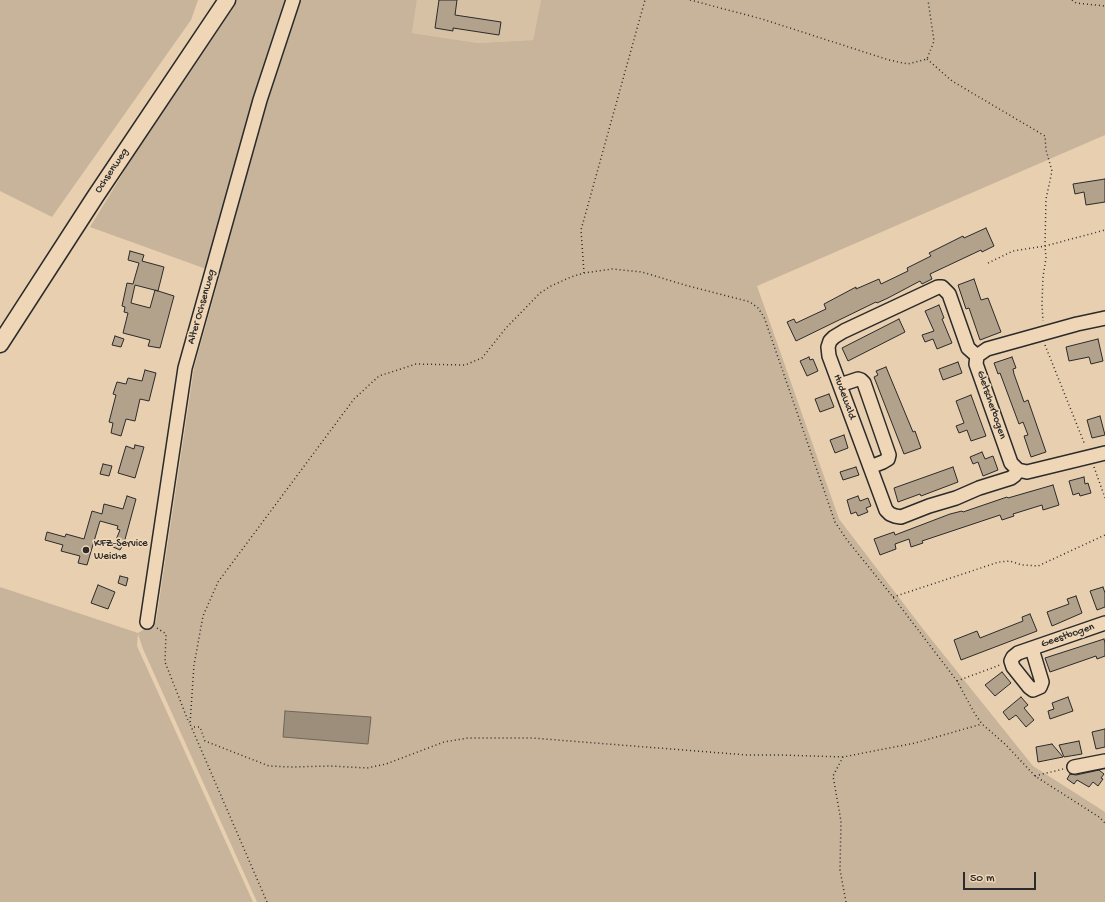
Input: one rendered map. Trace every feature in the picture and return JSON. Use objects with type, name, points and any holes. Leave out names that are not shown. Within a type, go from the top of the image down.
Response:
[{"type":"main road","name":"Ochsenweg","points":[[0,344],[95,197],[227,0]]},
{"type":"street","name":"Alter Ochsenweg","points":[[147,622],[185,368],[260,100],[293,0]]},
{"type":"street","name":"Hudewald","points":[[978,356],[968,348],[949,294],[942,288],[938,287],[844,331],[834,337],[830,341],[828,347],[829,356],[870,467],[886,510],[890,514],[901,516],[956,498],[979,488],[1004,481],[1015,475],[1018,470]]},
{"type":"street","name":"Gletscherbogen","points":[[1018,470],[1011,463],[976,364],[978,356],[987,349],[1042,333],[1105,318]]},
{"type":"street","points":[[840,385],[858,379],[864,383],[889,455],[888,459],[884,462],[870,467]]},
{"type":"street","points":[[1018,470],[1027,472],[1105,453]]},
{"type":"street","name":"Geestbogen","points":[[1032,648],[1042,682],[1040,687],[1033,690],[1013,667],[1011,661],[1013,657],[1018,653],[1032,648],[1105,624]]},
{"type":"street","points":[[1074,767],[1105,762]]},
{"type":"path","points":[[584,273],[581,230],[645,0]]},
{"type":"path","points":[[690,0],[762,19],[889,60],[908,64],[927,59]]},
{"type":"path","points":[[927,59],[934,41],[928,0]]},
{"type":"path","points":[[1072,0],[1076,3],[1105,6]]},
{"type":"path","points":[[927,59],[952,81],[1045,136],[1046,150],[1052,171],[1046,199],[1046,258],[1043,277],[1042,333],[1105,498]]},
{"type":"path","points":[[988,263],[1013,251],[1045,246],[1105,230]]},
{"type":"path","points":[[190,724],[194,665],[203,616],[218,582],[354,399],[379,376],[416,364],[465,365],[482,358],[506,328],[540,293],[551,286],[584,273],[612,269],[642,272],[750,302],[758,308],[764,317],[835,522],[847,540],[893,597],[957,681],[982,724],[1006,745],[1035,776],[1099,817],[1105,824]]},
{"type":"path","points":[[893,597],[999,562],[1010,561],[1022,566],[1038,566],[1105,535]]},
{"type":"path","points":[[147,622],[166,634],[165,662],[190,724],[267,902]]},
{"type":"path","points":[[957,681],[1011,661]]},
{"type":"path","points":[[194,727],[200,727],[205,741],[269,766],[330,766],[367,768],[386,764],[444,742],[468,738],[532,738],[747,755],[780,754],[843,757],[915,744],[982,724]]},
{"type":"path","points":[[843,757],[832,776],[841,821],[840,870],[846,902]]},
{"type":"path","points":[[1035,776],[1074,767]]},
{"type":"shaded area","points":[[0,0],[198,0],[191,20],[52,217],[0,191]]},
{"type":"shaded area","points":[[234,0],[417,0],[412,33],[478,43],[533,40],[541,0],[1105,0],[1105,135],[757,286],[839,519],[923,629],[1033,766],[1105,812],[1105,902],[257,902],[143,649],[138,634],[137,646],[253,902],[0,902],[0,587],[138,633],[156,622],[194,368],[220,274],[90,227],[164,106]]},
{"type":"shaded area","points":[[417,0],[541,0],[533,40],[478,43],[412,33]]},
{"type":"shaded area","points":[[285,711],[371,717],[368,744],[283,737]]},
{"type":"building","points":[[439,0],[457,0],[455,15],[501,22],[499,35],[453,28],[453,31],[435,28]]},
{"type":"building","points":[[1105,179],[1105,202],[1086,205],[1084,192],[1075,194],[1073,184]]},
{"type":"building","points":[[986,228],[994,246],[982,252],[981,250],[930,274],[932,279],[922,284],[920,281],[888,298],[877,303],[876,302],[796,341],[787,322],[794,319],[796,323],[826,309],[824,304],[856,287],[856,289],[879,279],[881,284],[908,271],[907,268],[931,256],[929,253],[963,236],[964,238]]},
{"type":"building","points":[[130,251],[144,255],[142,261],[164,267],[158,291],[174,296],[160,348],[148,346],[150,340],[123,333],[128,313],[124,312],[125,307],[122,306],[127,283],[133,284],[139,263],[128,260]],"holes":[[[135,285],[155,290],[150,308],[131,303]]]},
{"type":"building","points":[[974,279],[981,300],[988,298],[1001,332],[980,340],[969,308],[966,309],[958,285]]},
{"type":"building","points":[[939,305],[944,318],[942,319],[952,343],[937,349],[933,339],[925,342],[922,335],[934,331],[925,311]]},
{"type":"building","points":[[899,319],[905,332],[848,361],[842,348]]},
{"type":"building","points":[[115,336],[124,339],[121,347],[112,345]]},
{"type":"building","points":[[1098,339],[1103,361],[1091,364],[1089,357],[1069,361],[1066,347]]},
{"type":"building","points":[[809,357],[810,360],[813,359],[818,371],[807,376],[800,361]]},
{"type":"building","points":[[1012,357],[1016,368],[1013,369],[1014,374],[1024,402],[1028,400],[1046,452],[1031,457],[1024,436],[1028,435],[1023,422],[1019,424],[1000,373],[998,374],[994,363]]},
{"type":"building","points":[[958,362],[962,373],[943,380],[939,369]]},
{"type":"building","points":[[886,367],[913,432],[915,431],[921,448],[904,454],[874,377],[878,375],[876,371]]},
{"type":"building","points":[[145,370],[156,373],[149,401],[140,399],[135,421],[126,419],[121,436],[111,433],[113,423],[109,422],[116,395],[113,394],[117,382],[126,384],[128,378],[142,381]]},
{"type":"building","points":[[829,394],[834,407],[820,412],[815,399]]},
{"type":"building","points":[[971,395],[986,436],[971,441],[967,430],[959,433],[956,426],[964,423],[956,401]]},
{"type":"building","points":[[1100,416],[1105,435],[1092,438],[1087,420]]},
{"type":"building","points":[[844,435],[848,448],[835,453],[830,440]]},
{"type":"building","points":[[135,445],[144,447],[135,478],[118,473],[126,446],[134,449]]},
{"type":"building","points":[[982,452],[985,459],[993,456],[998,470],[983,476],[978,462],[973,464],[970,457]]},
{"type":"building","points":[[103,464],[112,466],[109,476],[100,474]]},
{"type":"building","points":[[856,467],[859,475],[843,480],[840,472]]},
{"type":"building","points":[[953,467],[958,482],[921,496],[920,494],[898,502],[894,488]]},
{"type":"building","points":[[1084,477],[1085,484],[1088,483],[1091,493],[1080,496],[1079,493],[1073,495],[1069,481]]},
{"type":"building","points":[[1053,485],[1059,505],[1043,510],[1042,505],[1013,514],[1014,516],[1002,520],[1000,515],[922,541],[923,543],[911,547],[909,539],[895,544],[896,549],[880,555],[874,539],[894,532],[895,535],[950,514],[963,512],[1007,497],[1008,498]]},
{"type":"building","points":[[127,496],[136,499],[124,543],[120,550],[113,547],[120,530],[117,529],[118,526],[100,521],[87,565],[78,563],[80,556],[61,551],[63,545],[45,540],[47,532],[65,537],[66,534],[84,539],[92,511],[102,514],[104,504],[123,509]]},
{"type":"building","points":[[858,496],[860,501],[868,498],[871,506],[866,508],[868,512],[858,516],[856,512],[851,514],[847,500]]},
{"type":"building","points":[[120,576],[128,578],[126,586],[118,583]]},
{"type":"building","points":[[98,585],[115,592],[108,609],[91,603]]},
{"type":"building","points":[[1103,587],[1105,593],[1105,607],[1097,610],[1090,591]]},
{"type":"building","points":[[1076,596],[1082,613],[1052,626],[1047,612],[1069,604],[1067,599]]},
{"type":"building","points":[[1030,614],[1037,631],[961,660],[954,640],[977,631],[980,638],[1023,621],[1022,617]]},
{"type":"building","points":[[1104,639],[1105,656],[1097,659],[1096,656],[1050,672],[1045,658]]},
{"type":"building","points":[[1002,672],[1011,683],[995,696],[985,685]]},
{"type":"building","points":[[1021,697],[1028,705],[1024,708],[1034,720],[1026,727],[1016,715],[1009,720],[1003,712]]},
{"type":"building","points":[[1068,697],[1073,711],[1050,719],[1048,711],[1054,709],[1052,703]]},
{"type":"building","points":[[1105,729],[1105,747],[1096,749],[1092,732]]},
{"type":"building","points":[[1079,741],[1082,754],[1064,757],[1059,745]]},
{"type":"building","points":[[1052,744],[1063,757],[1038,762],[1036,747]]},
{"type":"building","points":[[1099,770],[1104,774],[1101,778],[1103,779],[1098,786],[1093,782],[1089,787],[1077,780],[1074,784],[1067,779],[1070,774],[1076,775]]},
{"type":"place","name":"KFZ-Service Weiche","points":[[86,550]]}]
